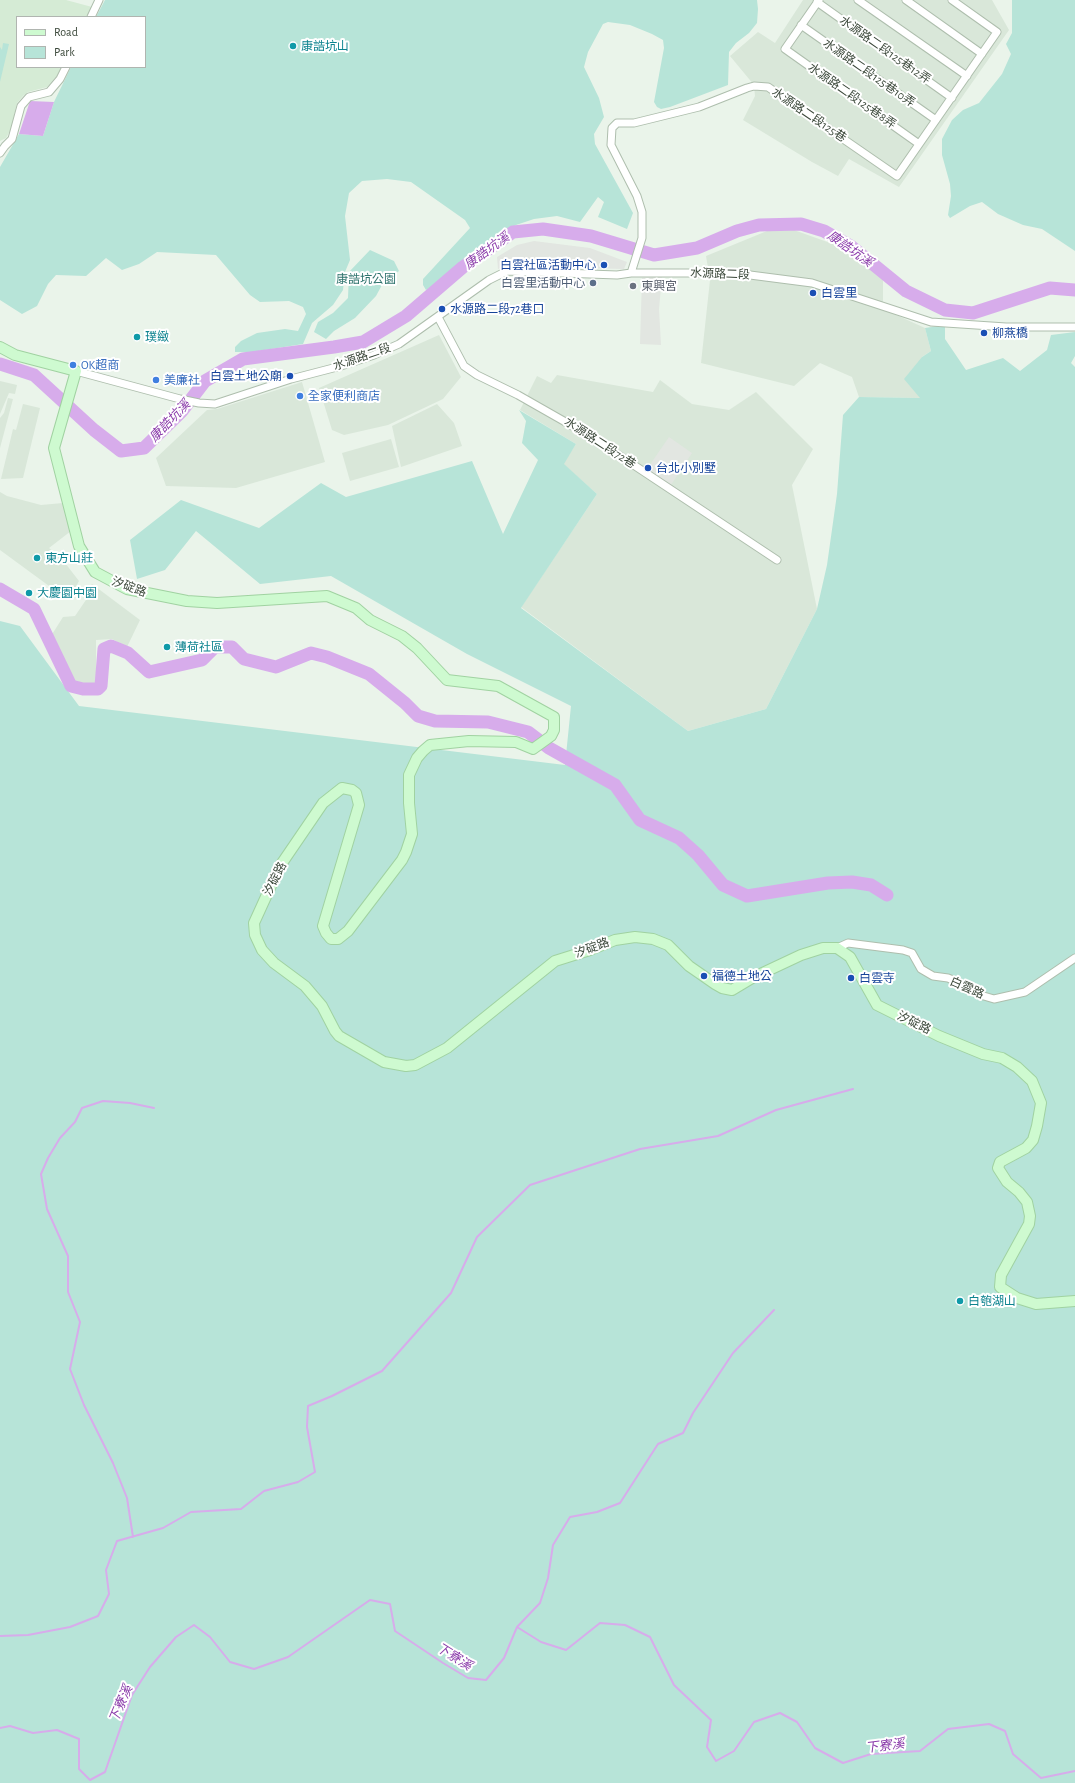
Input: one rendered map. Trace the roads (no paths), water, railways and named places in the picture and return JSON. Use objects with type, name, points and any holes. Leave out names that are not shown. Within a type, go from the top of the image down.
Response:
[{"type":"street","points":[[91,16],[99,0]]},
{"type":"street","points":[[858,0],[967,76]]},
{"type":"street","points":[[906,0],[982,54]]},
{"type":"street","name":"水源路二段125巷","points":[[632,270],[642,238],[642,212],[637,196],[611,145],[612,128],[617,123],[634,123],[699,107],[754,86],[768,87],[897,176],[997,32],[952,0]]},
{"type":"street","points":[[801,25],[818,1]]},
{"type":"street","name":"水源路二段125巷12弄","points":[[818,1],[952,98]]},
{"type":"street","name":"水源路二段125巷8弄","points":[[801,25],[785,49],[919,144]]},
{"type":"street","name":"水源路二段125巷10弄","points":[[801,25],[936,120]]},
{"type":"street","points":[[0,153],[4,146],[12,139],[21,106],[29,97],[49,92],[60,79],[66,68]]},
{"type":"street","name":"水源路二段","points":[[76,371],[180,399],[199,403],[215,404],[292,379],[341,366],[374,355],[399,344],[489,280],[507,271],[617,275],[632,270],[750,275],[804,281],[931,322],[1006,327],[1075,327]]},
{"type":"street","name":"水源路二段72巷","points":[[438,317],[464,366],[477,376],[530,402],[590,436],[777,560]]},
{"type":"street","points":[[0,347],[15,354],[76,371]]},
{"type":"street","name":"汐碇路","points":[[76,371],[54,448],[79,546],[95,572],[127,588],[187,602],[217,603],[326,596],[356,608],[370,620],[402,636],[417,648],[447,680],[498,686],[554,717],[554,730],[551,736],[533,749],[516,742],[469,741],[430,745],[423,751],[417,758],[409,775],[409,803],[412,834],[406,852],[402,860],[348,932],[338,939],[331,939],[323,926],[359,805],[356,793],[352,790],[342,788],[323,803],[280,866],[254,923],[254,935],[262,950],[274,962],[304,986],[322,1006],[334,1031],[339,1036],[384,1062],[406,1066],[415,1065],[447,1048],[555,961],[615,940],[635,937],[653,939],[668,945],[690,966],[708,980],[722,988],[732,990],[752,978],[801,955],[823,948],[837,948],[850,957],[877,1005],[939,1036],[983,1054],[1002,1058],[1017,1067],[1032,1080],[1041,1103],[1033,1140],[1026,1148],[1000,1162],[998,1168],[1007,1182],[1019,1192],[1027,1202],[1030,1216],[1029,1224],[1005,1264],[1001,1275],[1000,1287],[1017,1298],[1036,1304],[1075,1301]]},
{"type":"street","name":"白雲路","points":[[837,948],[848,943],[903,950],[912,953],[922,969],[933,976],[948,978],[960,983],[977,994],[994,999],[1025,992],[1075,958]]},
{"type":"waterway","name":"康誥坑溪","points":[[0,364],[34,375],[94,430],[121,451],[144,448],[182,411],[205,381],[243,359],[363,342],[406,316],[463,267],[513,232],[543,229],[591,236],[654,255],[697,248],[737,231],[759,225],[801,224],[824,231],[852,247],[906,291],[945,310],[973,313],[1050,288],[1075,290]]},
{"type":"waterway","points":[[0,589],[34,609],[71,686],[83,689],[98,689],[101,686],[104,649],[111,646],[128,653],[149,672],[202,660],[215,647],[232,647],[244,659],[276,667],[311,653],[327,657],[369,674],[405,703],[418,716],[435,721],[488,722],[528,732],[549,748],[615,785],[640,820],[679,838],[698,855],[723,885],[747,896],[828,883],[852,882],[871,885],[887,895]]},
{"type":"waterway","points":[[0,1636],[28,1635],[70,1627],[98,1616],[109,1594],[106,1570],[117,1541],[163,1528],[191,1512],[241,1509],[264,1491],[298,1482],[315,1472],[307,1427],[308,1406],[332,1396],[382,1371],[451,1293],[477,1237],[530,1185],[640,1149],[718,1136],[776,1110],[853,1089]]},
{"type":"waterway","points":[[133,1537],[127,1498],[113,1463],[84,1405],[70,1369],[80,1322],[68,1292],[68,1256],[47,1209],[41,1174],[48,1158],[60,1138],[75,1122],[82,1108],[103,1101],[130,1103],[154,1108]]},
{"type":"waterway","name":"下寮溪","points":[[0,1728],[10,1726],[33,1733],[57,1730],[79,1739],[79,1769],[90,1780],[105,1772],[132,1695],[150,1667],[176,1637],[194,1625],[210,1637],[230,1662],[254,1669],[288,1657],[370,1600],[390,1604],[395,1631],[468,1678],[486,1680],[504,1658],[517,1627],[540,1603],[548,1578],[553,1545],[570,1517],[597,1512],[620,1503],[658,1444],[683,1433],[693,1413],[733,1353],[774,1310]]},
{"type":"waterway","name":"下寮溪","points":[[517,1627],[541,1642],[566,1650],[600,1623],[625,1625],[650,1637],[674,1685],[711,1720],[707,1747],[716,1761],[734,1751],[754,1722],[780,1713],[797,1722],[815,1748],[843,1763],[871,1754],[920,1751],[948,1729],[989,1724],[1005,1731],[1013,1754],[1041,1778],[1075,1771]]},
{"type":"place","name":"康誥坑山","points":[[293,46]]},
{"type":"place","name":"白雲社區活動中心","points":[[604,265]]},
{"type":"place","name":"白雲里活動中心","points":[[593,283]]},
{"type":"place","name":"東興宮","points":[[633,286]]},
{"type":"place","name":"白雲里","points":[[813,293]]},
{"type":"place","name":"水源路二段72巷口","points":[[442,309]]},
{"type":"place","name":"柳燕橋","points":[[984,333]]},
{"type":"place","name":"璞緻","points":[[137,337]]},
{"type":"place","name":"OK超商","points":[[73,365]]},
{"type":"place","name":"白雲土地公廟","points":[[290,376]]},
{"type":"place","name":"美廉社","points":[[156,380]]},
{"type":"place","name":"全家便利商店","points":[[300,396]]},
{"type":"place","name":"台北小別墅","points":[[648,468]]},
{"type":"place","name":"東方山莊","points":[[37,558]]},
{"type":"place","name":"大慶園中園","points":[[29,593]]},
{"type":"place","name":"薄荷社區","points":[[167,647]]},
{"type":"place","name":"福德土地公","points":[[704,976]]},
{"type":"place","name":"白雲寺","points":[[851,978]]},
{"type":"place","name":"白匏湖山","points":[[960,1301]]},
{"type":"park label","name":"康誥坑公園","points":[[366,279]]}]
